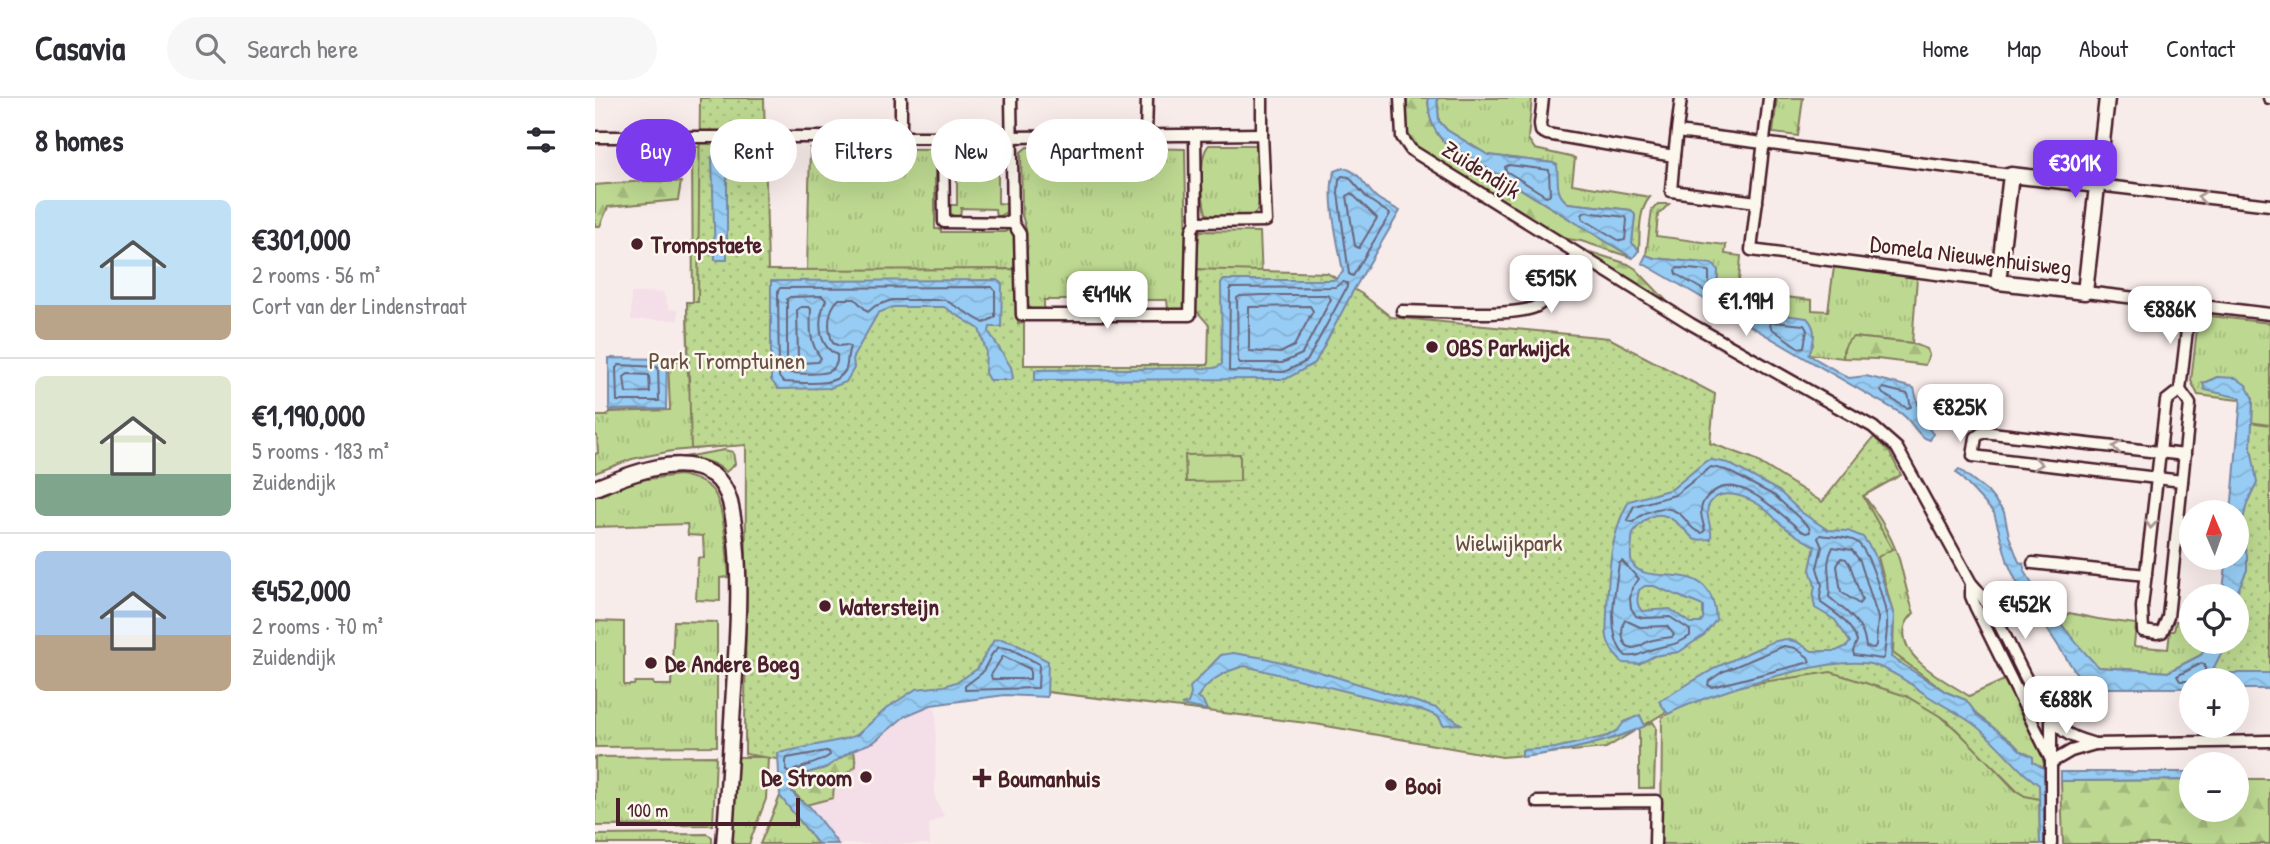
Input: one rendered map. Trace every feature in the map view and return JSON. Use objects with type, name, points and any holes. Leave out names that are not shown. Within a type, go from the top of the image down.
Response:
[{"type":"street","points":[[901,98],[901,119]]},
{"type":"street","points":[[1011,98],[1011,119]]},
{"type":"street","points":[[1146,119],[1147,98]]},
{"type":"street","points":[[1196,222],[1266,221],[1262,98]]},
{"type":"street","name":"Zuidendijk","points":[[1400,98],[1402,137],[1411,150],[1691,324],[1873,427],[1896,448],[2051,719],[2067,734],[2095,744]]},
{"type":"street","points":[[1543,98],[1539,124],[1541,131],[1547,134],[1674,156]]},
{"type":"street","points":[[1681,98],[1671,191],[1757,202],[1769,98]]},
{"type":"street","points":[[2085,292],[2107,98]]},
{"type":"street","points":[[1677,132],[2270,205]]},
{"type":"street","points":[[1168,136],[1262,134]]},
{"type":"street","points":[[1012,180],[1013,223],[1020,234],[1022,315],[1190,315],[1192,230],[1196,222],[1195,135]]},
{"type":"street","points":[[595,137],[811,137]]},
{"type":"street","points":[[1998,282],[2011,175]]},
{"type":"street","points":[[944,182],[944,222],[1013,223]]},
{"type":"street","name":"Domela Nieuwenhuisweg","points":[[1757,202],[1751,250],[2270,314]]},
{"type":"street","points":[[1402,311],[1520,312],[1539,305],[1558,283],[1576,254]]},
{"type":"street","points":[[2180,390],[2166,401],[2142,607],[2143,631],[2157,633],[2162,632],[2168,617],[2185,455],[2190,404],[2180,390],[2190,304]]},
{"type":"street","points":[[2182,481],[1973,456],[1976,437],[1983,432],[2185,455]]},
{"type":"street","points":[[595,488],[632,473],[675,466],[697,467],[720,482],[730,500],[738,586],[724,844]]},
{"type":"street","points":[[2033,563],[2146,575]]},
{"type":"street","name":"Zuidendijk","points":[[1971,583],[1971,596],[1976,608],[2052,762]]},
{"type":"street","name":"Zuidendijk","points":[[2051,719],[2052,762]]},
{"type":"street","name":"Zuidendijk","points":[[2052,762],[2071,751],[2095,744],[2270,741]]},
{"type":"street","points":[[2051,844],[2052,762]]},
{"type":"street","points":[[1537,802],[1656,802],[1655,844]]},
{"type":"shaded area","points":[[663,292],[669,309],[678,310],[678,320],[631,320],[631,293]]},
{"type":"shaded area","name":"De Stroom","points":[[931,705],[936,710],[935,798],[944,816],[929,824],[930,844],[838,844],[810,807],[799,800],[854,749],[874,742],[911,713]]},
{"type":"green space","name":"Wielwijkpark","points":[[700,98],[764,98],[764,119],[710,119],[710,182],[766,182],[768,270],[1018,269],[1018,323],[1024,323],[1024,365],[1208,365],[1209,325],[1194,308],[1195,269],[1327,273],[1362,294],[1391,317],[1609,338],[1715,394],[1710,443],[1752,458],[1822,502],[1874,437],[1890,453],[1901,475],[1863,496],[1892,549],[1878,557],[1894,617],[1893,653],[1966,707],[2043,785],[2044,800],[2025,796],[2017,791],[1948,721],[1906,696],[1831,672],[1701,691],[1606,748],[1502,757],[1315,724],[963,682],[802,763],[745,754],[746,445],[691,449],[687,302],[698,302]]},
{"type":"green space","points":[[1407,98],[1428,98],[1431,121],[1443,141],[1633,258],[1581,241],[1554,237],[1420,152],[1408,134]]},
{"type":"green space","points":[[1437,98],[1532,98],[1528,139],[1535,149],[1575,158],[1572,184],[1650,197],[1642,215],[1639,250],[1632,243],[1635,215],[1631,210],[1568,203],[1560,197],[1557,187],[1557,165],[1488,155],[1447,130],[1439,121]]},
{"type":"green space","points":[[1777,98],[1803,98],[1798,136],[1773,133]]},
{"type":"green space","points":[[1209,145],[1257,145],[1260,199],[1257,211],[1250,217],[1213,217],[1206,213],[1202,167]]},
{"type":"green space","name":"Park Tromptuinen","points":[[696,147],[710,147],[710,182],[762,182],[769,442],[672,451],[632,459],[595,473],[595,454],[598,453],[595,416],[607,416],[609,412],[670,410],[668,361],[687,361],[689,387],[687,309],[693,309],[692,182],[696,182]]},
{"type":"green space","points":[[810,148],[811,182],[917,182],[917,149],[931,149],[931,182],[935,182],[935,229],[941,229],[941,232],[1006,232],[1007,229],[1012,229],[1017,236],[1013,315],[807,270]]},
{"type":"green space","points":[[1026,148],[1026,182],[1168,182],[1168,149],[1185,149],[1188,308],[1168,309],[1167,300],[1140,300],[1140,309],[1119,309],[1119,300],[1092,300],[1092,309],[1071,309],[1071,300],[1044,300],[1044,309],[1031,309],[1026,303],[1026,229],[1022,215],[1021,152]]},
{"type":"green space","points":[[681,182],[678,200],[608,207],[600,226],[595,226],[595,185]]},
{"type":"green space","points":[[957,182],[998,182],[998,203],[1007,204],[1006,212],[996,218],[995,209],[961,208],[960,218],[955,217],[950,213],[950,205],[957,205]]},
{"type":"green space","points":[[1658,204],[1669,204],[1658,215],[1656,236],[1726,245],[1725,254],[1741,256],[1738,292],[1812,300],[1812,310],[1828,311],[1834,267],[1917,278],[1912,343],[1853,337],[1843,350],[1843,358],[1808,354],[1813,345],[1777,315],[1753,311],[1717,289],[1718,270],[1713,264],[1646,255],[1652,209]]},
{"type":"green space","points":[[1200,231],[1260,232],[1262,280],[1210,324],[1199,310],[1195,310],[1194,266]]},
{"type":"green space","points":[[1571,246],[1636,269],[1678,313]]},
{"type":"green space","points":[[2202,315],[2270,323],[2270,433],[2249,566],[2249,500],[2246,500],[2253,399],[2217,377],[2203,383],[2242,398],[2238,400],[2198,395],[2191,381],[2198,320]]},
{"type":"green space","points":[[1853,337],[1912,343],[1927,349],[1929,355],[1925,365],[1843,358],[1845,346]]},
{"type":"green space","points":[[2249,422],[2270,425],[2270,678],[2249,677],[2249,668],[2202,668],[2210,654],[2249,654],[2249,584],[2230,584],[2234,570],[2249,570],[2249,500],[2242,500]]},
{"type":"green space","points":[[724,450],[733,452],[735,464],[726,472],[705,461],[667,460]]},
{"type":"green space","points":[[1240,454],[1240,481],[1186,482],[1185,455]]},
{"type":"green space","points":[[679,475],[706,485],[717,498],[725,532],[729,577],[720,578],[720,601],[696,600],[698,558],[704,558],[703,536],[688,535],[687,524],[595,527],[595,495],[632,481]]},
{"type":"green space","points":[[1857,488],[1881,521],[1899,559],[1914,613],[1905,627],[1909,649],[1926,668],[1969,696],[2004,680],[2041,751],[2045,769],[1977,715],[1966,700],[1946,692],[1890,657]]},
{"type":"green space","points":[[2240,570],[2248,570],[2246,584],[2238,584]]},
{"type":"green space","points":[[2069,613],[2136,624],[2134,646],[2168,649],[2170,631],[2174,631],[2176,621],[2179,621],[2179,654],[2202,654],[2168,672],[2098,667],[2059,621]]},
{"type":"green space","points":[[595,621],[624,622],[624,685],[653,682],[654,685],[671,685],[674,621],[717,622],[717,746],[595,747]]},
{"type":"green space","points":[[1835,664],[1894,688],[1928,707],[1963,736],[2015,790],[2024,795],[2039,795],[2040,844],[1661,844],[1662,717],[1724,690]]},
{"type":"green space","points":[[1653,722],[1656,727],[1654,788],[1639,788],[1639,728]]},
{"type":"green space","points":[[854,749],[856,766],[834,784],[833,798],[806,805],[792,791],[791,781],[803,774],[825,768]]},
{"type":"green space","points":[[716,756],[713,825],[595,826],[595,757]]},
{"type":"green space","points":[[737,757],[768,757],[766,799],[749,844],[732,844]]},
{"type":"green space","points":[[2249,779],[2270,779],[2270,844],[2063,844],[2061,781],[2179,780],[2179,822],[2249,822]]},
{"type":"green space","points":[[780,796],[818,844],[760,844]]},
{"type":"green space","points":[[707,834],[712,837],[712,844],[595,844],[595,835]]},
{"type":"water","points":[[1428,98],[1437,98],[1439,121],[1447,130],[1488,155],[1557,165],[1559,191],[1568,203],[1631,210],[1635,215],[1632,243],[1639,250],[1633,258],[1443,141],[1431,121]]},
{"type":"water","points":[[1343,168],[1358,176],[1379,199],[1400,211],[1315,363],[1286,379],[1035,380],[1035,370],[1215,368],[1222,364],[1221,283],[1224,280],[1335,280],[1343,272],[1331,193],[1335,171]]},
{"type":"water","points":[[713,182],[727,182],[727,260],[715,260]]},
{"type":"water","points":[[1646,255],[1713,264],[1718,270],[1717,289],[1753,311],[1807,318],[1814,331],[1809,355],[1849,378],[1866,376],[1914,388],[1922,419],[1933,434],[1930,440],[1921,435],[1899,412],[1642,263]]},
{"type":"water","points":[[997,280],[1002,284],[1001,327],[990,327],[989,332],[1011,367],[1011,380],[989,380],[985,373],[986,350],[979,329],[944,307],[893,307],[878,313],[853,357],[854,368],[846,382],[830,388],[778,389],[771,380],[771,281]]},
{"type":"water","points":[[609,358],[667,359],[666,409],[609,410]]},
{"type":"water","points":[[2217,377],[2236,378],[2246,385],[2253,399],[2251,447],[2257,482],[2248,500],[2232,500],[2241,398],[2205,390],[2203,384]]},
{"type":"water","points":[[1706,461],[1728,463],[1779,491],[1801,512],[1828,530],[1848,531],[1863,537],[1874,553],[1894,616],[1891,657],[1946,692],[1966,700],[1977,715],[2045,769],[2044,844],[2040,844],[2039,785],[1974,724],[1901,678],[1874,665],[1856,663],[1802,670],[1711,696],[1668,714],[1659,701],[1719,666],[1772,642],[1785,639],[1797,642],[1812,651],[1836,651],[1850,642],[1835,620],[1815,608],[1815,586],[1810,569],[1815,546],[1744,497],[1727,494],[1713,500],[1707,511],[1711,539],[1695,540],[1664,515],[1650,517],[1636,529],[1632,538],[1632,563],[1640,571],[1692,579],[1704,586],[1712,599],[1716,620],[1704,635],[1679,652],[1654,656],[1639,664],[1623,663],[1616,656],[1609,645],[1607,635],[1609,570],[1618,527],[1629,501],[1672,489]],"holes":[[[1645,586],[1654,586],[1703,606],[1703,619],[1700,623],[1690,623],[1670,609],[1642,611],[1637,602],[1639,590]]]},
{"type":"water","points":[[1959,469],[1987,491],[2004,512],[2009,536],[2019,562],[2023,563],[2033,586],[2098,667],[2168,672],[2202,654],[2221,654],[2214,668],[2179,668],[2179,688],[2086,688],[2017,583],[2008,563],[1994,513],[1956,472]]},
{"type":"water","points":[[2225,570],[2247,570],[2241,584],[2224,584]]},
{"type":"water","points":[[1001,639],[1048,661],[1047,697],[1005,695],[931,705],[905,716],[874,742],[853,750],[825,768],[803,774],[791,781],[792,792],[810,807],[838,844],[818,844],[780,796],[778,753],[857,735],[887,708],[916,689],[944,686],[959,681],[977,669],[994,640]]},
{"type":"water","points":[[1233,653],[1320,672],[1436,708],[1461,724],[1443,725],[1439,717],[1425,711],[1245,666],[1217,677],[1206,686],[1197,698],[1203,701],[1207,710],[1181,705],[1188,703],[1190,687],[1221,655]]},
{"type":"water","points":[[2249,673],[2270,673],[2270,689],[2249,689]]},
{"type":"water","points":[[1640,715],[1645,726],[1615,738],[1569,750],[1522,757],[1522,750],[1555,748],[1608,736],[1624,722]]},
{"type":"water","points":[[2061,772],[2179,772],[2179,780],[2061,781]]},
{"type":"place","name":"Trompstaete","points":[[637,244]]},
{"type":"place","name":"OBS Parkwijck","points":[[1432,347]]},
{"type":"place","name":"Watersteijn","points":[[825,606]]},
{"type":"place","name":"De Andere Boeg","points":[[651,663]]},
{"type":"place","name":"De Stroom","points":[[866,777]]},
{"type":"place","name":"Boumanhuis","points":[[982,778]]},
{"type":"place","name":"Booi","points":[[1391,785]]}]
